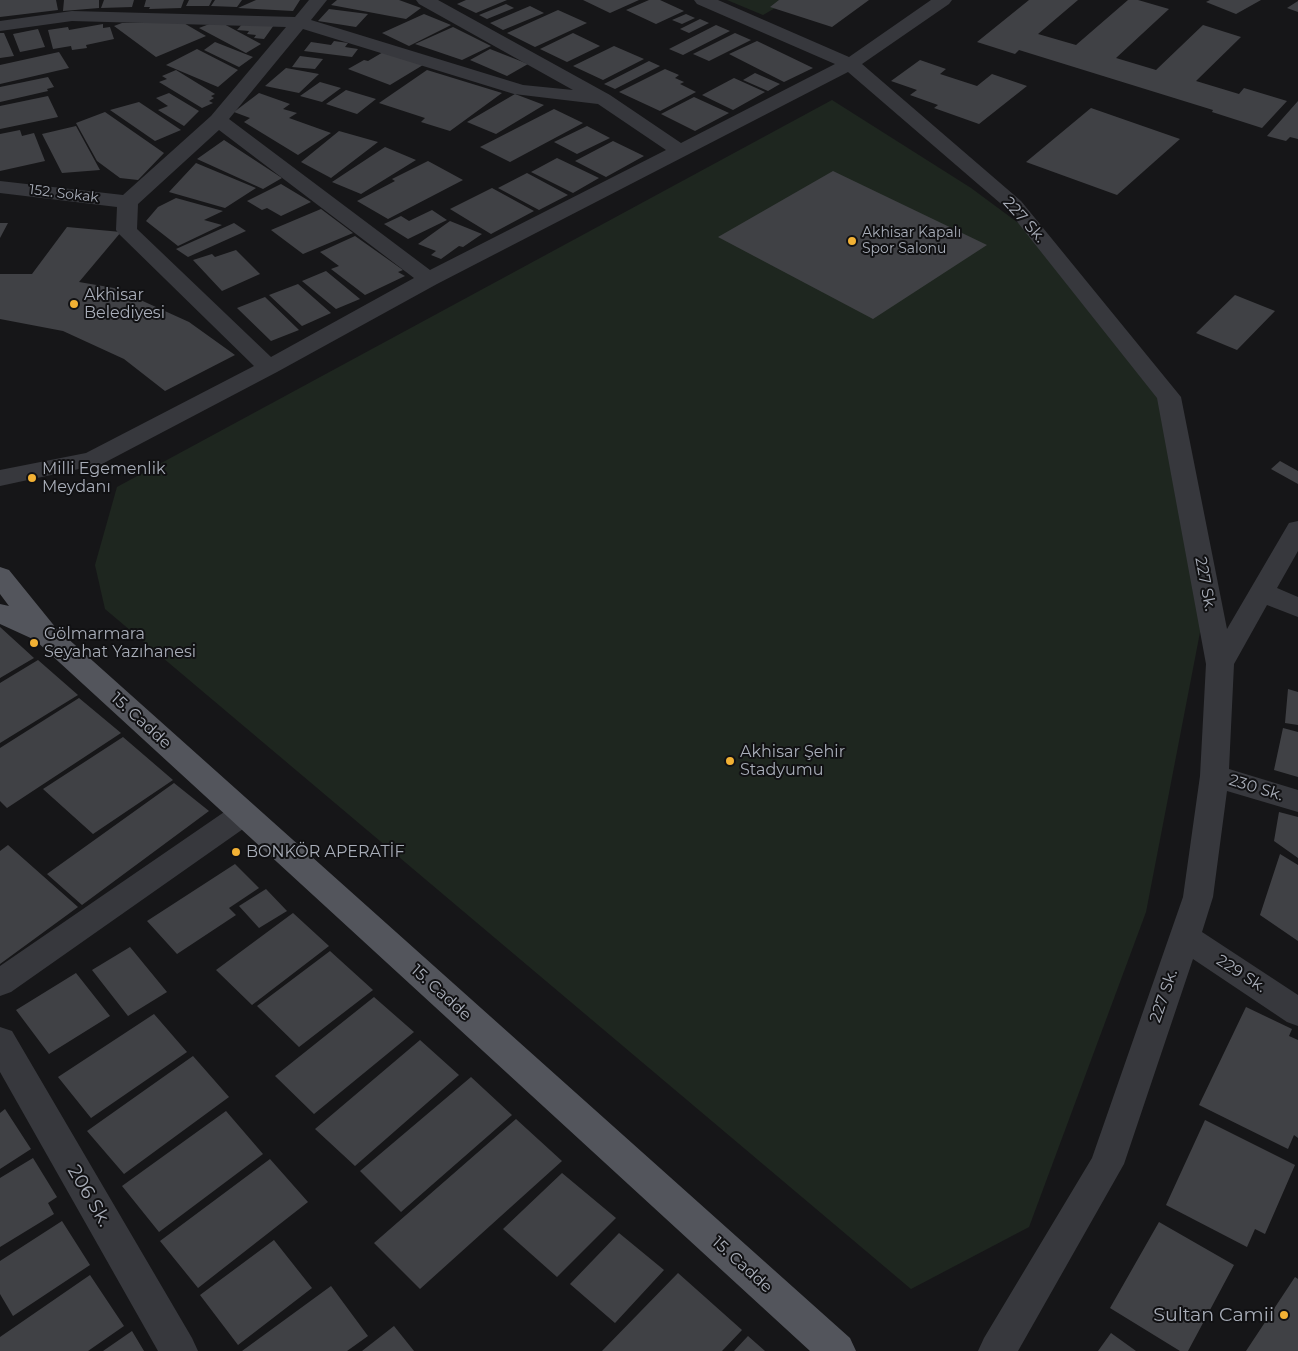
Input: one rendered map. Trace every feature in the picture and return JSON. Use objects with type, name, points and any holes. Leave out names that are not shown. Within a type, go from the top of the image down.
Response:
[{"type":"main road","name":"15. Cadde","points":[[0,576],[46,635],[837,1351]]},
{"type":"main road","name":"15. Cadde","points":[[0,613],[46,635]]},
{"type":"street","points":[[270,367],[126,230],[128,202],[218,120],[318,0]]},
{"type":"street","points":[[426,0],[603,99],[680,151]]},
{"type":"street","name":"227 Sk.","points":[[703,0],[850,64],[1014,205],[1169,397],[1220,664],[1214,776],[1198,897],[1107,1164],[997,1351]]},
{"type":"street","points":[[0,478],[93,459],[270,367],[429,279],[850,64],[943,0]]},
{"type":"street","points":[[0,26],[72,16],[300,22],[521,90],[603,99]]},
{"type":"street","points":[[218,120],[429,279]]},
{"type":"street","name":"152. Sokak","points":[[0,187],[128,202]]},
{"type":"street","points":[[1220,664],[1298,529]]},
{"type":"street","points":[[1262,592],[1298,608]]},
{"type":"street","name":"230 Sk.","points":[[1214,776],[1298,801]]},
{"type":"street","points":[[0,983],[243,814]]},
{"type":"street","name":"229 Sk.","points":[[1184,937],[1298,1012]]},
{"type":"street","name":"206 Sk.","points":[[0,1041],[179,1351]]},
{"type":"shaded area","points":[[727,0],[789,0],[763,15]]},
{"type":"shaded area","name":"Akhisar Şehir Stadyumu","points":[[832,100],[971,188],[1044,242],[1160,399],[1207,596],[1146,912],[1029,1227],[911,1289],[105,609],[95,565],[117,487]]},
{"type":"building","points":[[0,0],[56,0],[58,10],[0,17]]},
{"type":"building","points":[[64,0],[99,0],[99,8],[63,11]]},
{"type":"building","points":[[104,0],[134,0],[132,7],[101,8]]},
{"type":"building","points":[[146,0],[184,0],[181,8],[149,9],[150,7],[144,7]]},
{"type":"building","points":[[189,0],[212,0],[209,6],[186,6]]},
{"type":"building","points":[[215,0],[242,0],[237,7],[211,6]]},
{"type":"building","points":[[256,0],[300,0],[293,11],[238,8]]},
{"type":"building","points":[[337,0],[399,0],[421,8],[406,19],[331,5]]},
{"type":"building","points":[[466,0],[507,0],[476,13],[457,4]]},
{"type":"building","points":[[583,0],[639,0],[610,13]]},
{"type":"building","points":[[649,0],[660,0],[684,11],[656,24],[626,10]]},
{"type":"building","points":[[779,0],[869,0],[832,27],[770,7]]},
{"type":"building","points":[[1029,0],[1078,0],[1038,34],[1076,45],[1128,0],[1138,0],[1169,9],[1116,58],[1156,70],[1203,25],[1241,37],[1196,81],[1239,94],[1244,88],[1287,101],[1262,128],[1212,112],[1213,110],[1019,50],[1015,54],[977,42]]},
{"type":"building","points":[[1210,0],[1261,0],[1236,14],[1206,2]]},
{"type":"building","points":[[1298,1],[1298,12],[1287,8]]},
{"type":"building","points":[[506,4],[514,8],[487,19],[479,15]]},
{"type":"building","points":[[530,6],[544,13],[503,30],[490,23]]},
{"type":"building","points":[[329,9],[368,14],[356,27],[318,21]]},
{"type":"building","points":[[558,10],[587,23],[535,47],[507,33]]},
{"type":"building","points":[[424,14],[451,25],[409,46],[382,33]]},
{"type":"building","points":[[686,14],[695,18],[682,24],[672,20]]},
{"type":"building","points":[[700,19],[709,23],[689,33],[680,29]]},
{"type":"building","points":[[182,22],[206,36],[156,57],[114,26],[122,23]]},
{"type":"building","points":[[244,22],[274,25],[264,39],[254,38],[256,35],[247,34],[249,31],[237,30]]},
{"type":"building","points":[[212,23],[217,25],[222,23],[261,44],[246,53],[199,28]]},
{"type":"building","points":[[103,24],[103,28],[110,27],[114,39],[86,45],[87,48],[72,50],[71,46],[53,49],[48,30],[68,27],[69,30]]},
{"type":"building","points":[[716,25],[730,31],[683,55],[669,49]]},
{"type":"building","points":[[453,27],[491,46],[462,60],[415,44]]},
{"type":"building","points":[[38,29],[45,47],[20,52],[13,34]]},
{"type":"building","points":[[0,33],[4,33],[14,56],[0,58]]},
{"type":"building","points":[[573,33],[600,46],[567,62],[540,49]]},
{"type":"building","points":[[735,33],[751,40],[709,61],[693,54]]},
{"type":"building","points":[[334,41],[348,43],[345,47],[358,49],[352,57],[304,51],[311,42],[331,45]]},
{"type":"building","points":[[757,41],[813,68],[784,82],[729,54]]},
{"type":"building","points":[[215,42],[253,57],[239,67],[204,50]]},
{"type":"building","points":[[614,46],[644,59],[603,80],[573,66]]},
{"type":"building","points":[[197,49],[238,70],[218,87],[166,65]]},
{"type":"building","points":[[490,49],[528,64],[507,76],[470,60]]},
{"type":"building","points":[[385,51],[423,65],[390,85],[348,69],[364,60],[368,61]]},
{"type":"building","points":[[59,52],[69,68],[0,84],[0,65]]},
{"type":"building","points":[[300,56],[323,59],[315,69],[292,67]]},
{"type":"building","points":[[920,60],[946,69],[940,74],[977,86],[992,74],[1027,86],[979,124],[934,108],[938,105],[910,95],[917,90],[891,81]]},
{"type":"building","points":[[649,61],[660,66],[615,89],[604,84]]},
{"type":"building","points":[[286,68],[319,74],[299,93],[265,86]]},
{"type":"building","points":[[665,69],[679,75],[675,78],[684,82],[680,84],[696,92],[660,111],[619,92]]},
{"type":"building","points":[[176,70],[215,94],[211,96],[214,98],[209,101],[213,103],[202,108],[159,82],[167,79],[162,76]]},
{"type":"building","points":[[427,70],[502,93],[450,131],[421,122],[425,118],[379,103]]},
{"type":"building","points":[[755,73],[780,84],[768,91],[743,80]]},
{"type":"building","points":[[48,77],[54,87],[47,89],[48,91],[0,102],[0,87]]},
{"type":"building","points":[[734,78],[765,92],[733,110],[702,95]]},
{"type":"building","points":[[320,82],[341,88],[322,102],[300,96]]},
{"type":"building","points":[[346,90],[376,99],[357,114],[326,104]]},
{"type":"building","points":[[169,93],[199,111],[184,126],[158,110],[168,106],[156,98]]},
{"type":"building","points":[[259,93],[290,104],[283,109],[297,113],[289,118],[331,133],[298,155],[244,122],[250,118],[234,112]]},
{"type":"building","points":[[515,94],[544,105],[496,134],[467,122]]},
{"type":"building","points":[[48,96],[58,117],[0,129],[0,106]]},
{"type":"building","points":[[694,97],[729,113],[695,131],[661,114]]},
{"type":"building","points":[[1298,101],[1298,139],[1290,137],[1286,141],[1267,136]]},
{"type":"building","points":[[139,102],[181,130],[155,141],[110,110]]},
{"type":"building","points":[[1091,108],[1180,139],[1117,195],[1026,162]]},
{"type":"building","points":[[554,109],[583,123],[510,162],[480,147]]},
{"type":"building","points":[[105,112],[164,153],[138,180],[120,178],[97,161],[76,123]]},
{"type":"building","points":[[76,126],[100,170],[62,173],[42,134]]},
{"type":"building","points":[[587,126],[610,138],[577,154],[554,142]]},
{"type":"building","points":[[20,130],[22,136],[34,133],[45,161],[0,171],[0,134]]},
{"type":"building","points":[[339,131],[378,142],[331,178],[301,162]]},
{"type":"building","points":[[224,140],[282,178],[263,189],[197,159]]},
{"type":"building","points":[[613,141],[644,156],[606,177],[575,161]]},
{"type":"building","points":[[385,147],[416,160],[361,194],[332,182]]},
{"type":"building","points":[[557,158],[599,178],[573,193],[531,172]]},
{"type":"building","points":[[428,161],[463,180],[388,219],[357,201],[395,181],[392,179]]},
{"type":"building","points":[[196,163],[256,188],[225,208],[169,192]]},
{"type":"building","name":"Akhisar Kapalı Spor Salonu","points":[[833,171],[987,245],[873,319],[718,237]]},
{"type":"building","points":[[527,173],[568,195],[539,210],[498,188]]},
{"type":"building","points":[[281,184],[311,202],[281,216],[267,208],[262,210],[247,201]]},
{"type":"building","points":[[492,188],[534,211],[491,234],[450,209]]},
{"type":"building","points":[[176,198],[223,211],[204,220],[222,225],[178,246],[146,221],[158,207]]},
{"type":"building","points":[[321,209],[353,233],[303,254],[271,230]]},
{"type":"building","points":[[432,210],[447,220],[408,239],[384,224],[401,216],[409,221]]},
{"type":"building","points":[[450,221],[482,234],[463,247],[459,246],[441,259],[431,255],[436,251],[418,244]]},
{"type":"building","points":[[0,223],[8,223],[0,238]]},
{"type":"building","points":[[234,223],[246,231],[188,257],[176,249]]},
{"type":"building","name":"Akhisar Belediyesi","points":[[67,227],[121,232],[79,282],[114,288],[189,322],[235,355],[165,391],[124,359],[63,331],[0,319],[0,274],[32,274]]},
{"type":"building","points":[[355,236],[403,270],[398,272],[405,276],[365,295],[331,269],[339,266],[320,252]]},
{"type":"building","points":[[236,250],[260,274],[222,291],[193,260],[212,254],[215,257]]},
{"type":"building","points":[[326,271],[360,299],[336,309],[302,281]]},
{"type":"building","points":[[298,284],[331,313],[302,326],[269,295]]},
{"type":"building","points":[[1235,295],[1275,311],[1237,350],[1196,333]]},
{"type":"building","points":[[265,297],[299,330],[271,341],[237,308]]},
{"type":"building","points":[[1280,461],[1298,471],[1298,484],[1271,469]]},
{"type":"building","points":[[0,627],[34,658],[0,678]]},
{"type":"building","points":[[38,660],[78,695],[0,743],[0,683]]},
{"type":"building","points":[[1288,689],[1298,692],[1298,725],[1285,723]]},
{"type":"building","points":[[79,698],[121,733],[7,808],[0,801],[0,748]]},
{"type":"building","points":[[1283,728],[1298,732],[1298,777],[1274,770]]},
{"type":"building","points":[[123,737],[173,780],[93,834],[43,789]]},
{"type":"building","points":[[174,783],[209,811],[82,905],[47,874]]},
{"type":"building","points":[[1279,812],[1298,817],[1298,858],[1274,841]]},
{"type":"building","points":[[8,845],[78,907],[0,964],[0,851]]},
{"type":"building","points":[[1280,854],[1298,865],[1298,941],[1260,915]]},
{"type":"building","points":[[235,864],[259,888],[229,908],[236,915],[177,954],[147,921]]},
{"type":"building","points":[[266,889],[287,911],[259,928],[239,906]]},
{"type":"building","points":[[293,913],[329,946],[252,1005],[216,970]]},
{"type":"building","points":[[130,947],[167,992],[128,1016],[92,970]]},
{"type":"building","points":[[330,951],[373,990],[299,1047],[257,1006]]},
{"type":"building","points":[[76,973],[110,1016],[49,1054],[16,1010]]},
{"type":"building","points":[[374,997],[414,1032],[314,1114],[275,1076]]},
{"type":"building","points":[[1246,1007],[1292,1029],[1289,1036],[1298,1040],[1298,1138],[1294,1135],[1288,1149],[1199,1105]]},
{"type":"building","points":[[154,1014],[187,1052],[91,1118],[58,1077]]},
{"type":"building","points":[[420,1040],[459,1075],[355,1166],[315,1129]]},
{"type":"building","points":[[193,1056],[229,1097],[124,1174],[87,1131]]},
{"type":"building","points":[[471,1077],[512,1115],[401,1212],[360,1171]]},
{"type":"building","points":[[5,1109],[31,1149],[0,1169],[0,1113]]},
{"type":"building","points":[[226,1111],[263,1154],[159,1232],[122,1186]]},
{"type":"building","points":[[516,1119],[562,1161],[420,1289],[374,1243]]},
{"type":"building","points":[[1205,1120],[1295,1165],[1265,1234],[1255,1229],[1247,1247],[1166,1205]]},
{"type":"building","points":[[33,1158],[57,1197],[48,1203],[54,1214],[0,1247],[0,1178]]},
{"type":"building","points":[[270,1159],[308,1202],[198,1288],[160,1241]]},
{"type":"building","points":[[562,1173],[616,1218],[557,1277],[503,1229]]},
{"type":"building","points":[[62,1221],[90,1265],[13,1316],[0,1294],[0,1261]]},
{"type":"building","points":[[1159,1222],[1234,1265],[1188,1351],[1180,1351],[1110,1308]]},
{"type":"building","points":[[619,1233],[664,1270],[615,1323],[570,1284]]},
{"type":"building","points":[[274,1240],[312,1288],[238,1345],[200,1295]]},
{"type":"building","points":[[678,1273],[742,1330],[722,1351],[602,1351]]},
{"type":"building","points":[[90,1275],[124,1326],[88,1351],[0,1351],[0,1337]]},
{"type":"building","name":"Sultan Camii","points":[[1295,1277],[1298,1279],[1298,1351],[1246,1351]]},
{"type":"building","points":[[331,1286],[368,1336],[347,1351],[242,1351]]},
{"type":"building","points":[[394,1326],[414,1351],[362,1351]]},
{"type":"building","points":[[132,1331],[144,1351],[103,1351]]},
{"type":"building","points":[[1111,1333],[1136,1351],[1098,1351]]},
{"type":"building","points":[[748,1336],[765,1351],[734,1351]]},
{"type":"place","name":"Akhisar Kapalı Spor Salonu","points":[[852,241]]},
{"type":"place","name":"Akhisar Belediyesi","points":[[74,304]]},
{"type":"place","name":"Milli Egemenlik Meydanı","points":[[32,478]]},
{"type":"place","name":"Gölmarmara Seyahat Yazıhanesi","points":[[34,643]]},
{"type":"place","name":"Akhisar Şehir Stadyumu","points":[[730,761]]},
{"type":"place","name":"BONKÖR APERATİF","points":[[236,852]]},
{"type":"place","name":"Sultan Camii","points":[[1284,1315]]}]
